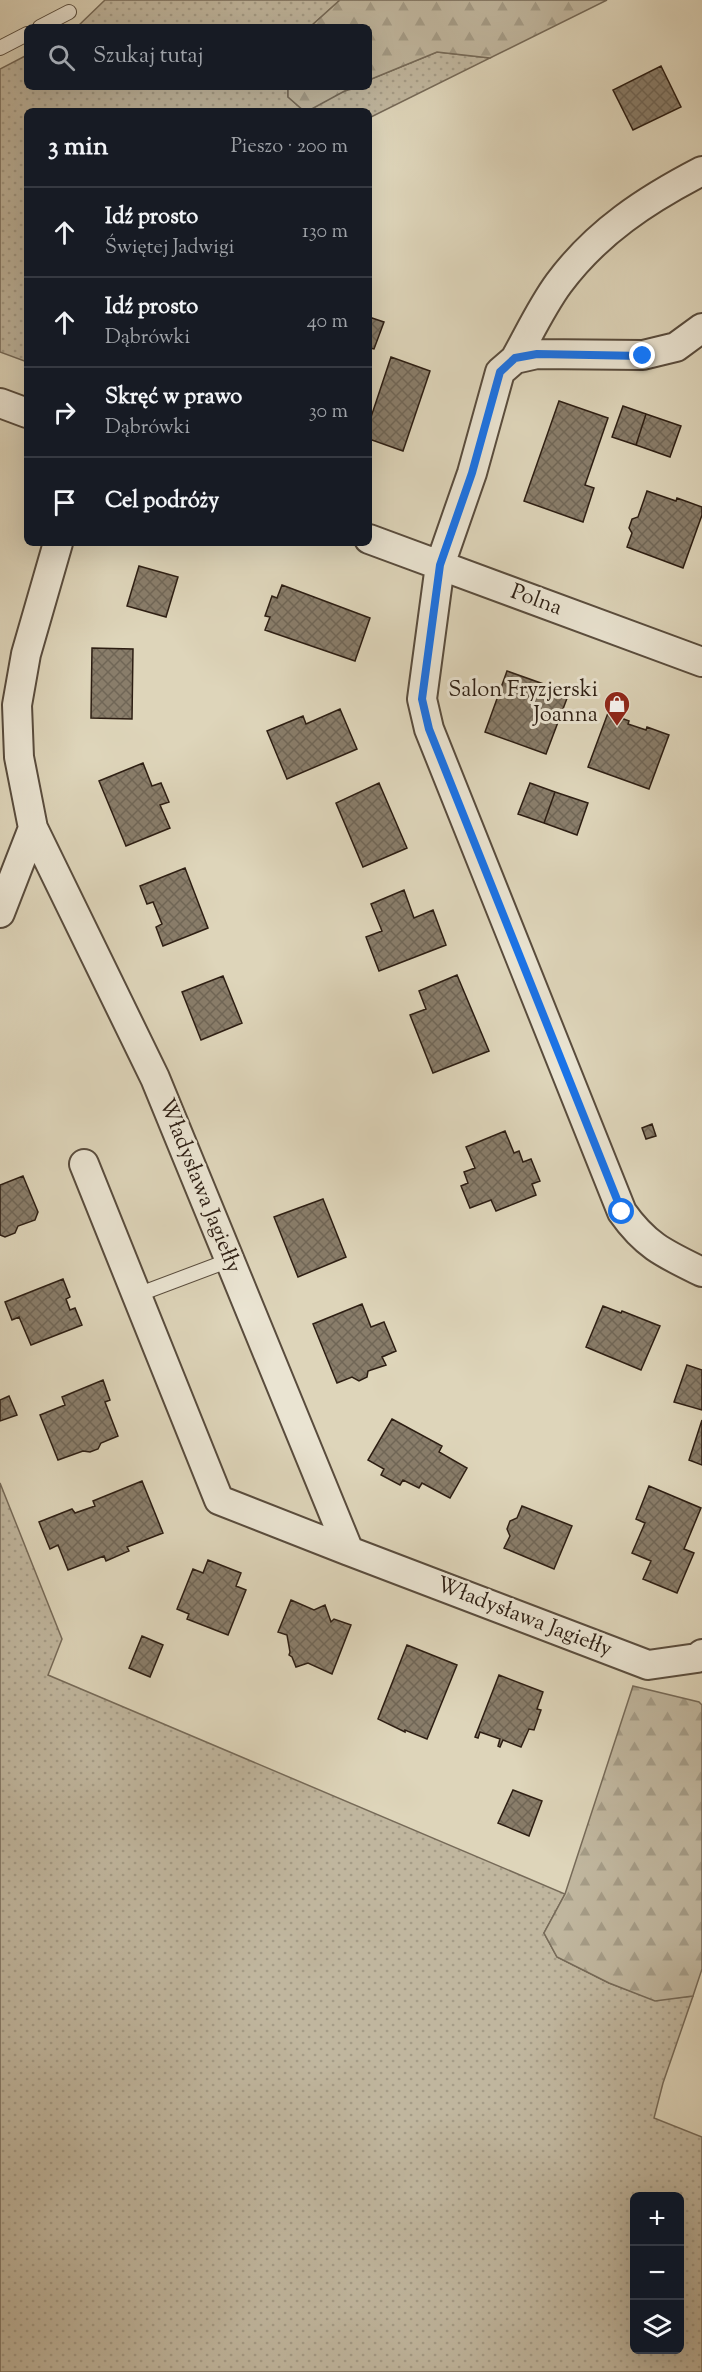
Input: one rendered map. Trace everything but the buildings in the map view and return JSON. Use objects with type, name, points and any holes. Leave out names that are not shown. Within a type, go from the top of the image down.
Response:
[{"type":"street","points":[[702,171],[659,193],[606,231],[558,284],[515,358],[500,372],[472,473],[440,565],[422,699],[429,729],[622,1212],[637,1234],[662,1252],[702,1272]]},
{"type":"street","points":[[515,358],[537,354],[643,356],[676,347],[702,328]]},
{"type":"street","points":[[0,403],[24,412]]},
{"type":"street","name":"Polna","points":[[372,540],[702,662]]},
{"type":"street","name":"Władysława Jagiełły","points":[[57,546],[26,654],[17,705],[20,757],[33,828],[155,1078],[349,1551]]},
{"type":"street","points":[[0,913],[33,828]]},
{"type":"street","name":"Władysława Jagiełły","points":[[84,1164],[219,1500],[648,1665],[697,1658],[702,1654]]},
{"type":"lane","points":[[46,24],[69,12]]},
{"type":"lane","points":[[0,48],[24,36]]},
{"type":"lane","points":[[137,1295],[230,1260]]},
{"type":"green space","points":[[105,0],[340,0],[313,24],[80,24]]},
{"type":"green space","points":[[340,0],[607,0],[490,58],[437,52],[372,79],[372,24],[313,24]]},
{"type":"green space","points":[[437,52],[490,58],[372,117],[372,108],[313,108],[344,91],[372,90],[372,79]]},
{"type":"green space","points":[[24,57],[24,90],[288,90],[288,97],[301,108],[24,108],[24,361],[0,352],[0,69]]},
{"type":"green space","points":[[288,90],[346,90],[314,108],[301,108],[288,97]]},
{"type":"green space","points":[[0,1483],[62,1639],[48,1675],[565,1894],[544,1933],[557,1957],[609,1983],[655,2000],[693,1996],[663,2083],[654,2118],[702,2137],[702,2372],[0,2372]]},
{"type":"green space","points":[[633,1686],[699,1702],[702,1705],[702,1969],[693,1996],[655,2001],[609,1983],[557,1957],[544,1933],[565,1894]]},
{"type":"place","name":"Salon Fryzjerski Joanna","points":[[617,727]]},
{"type":"route","points":[[622,1212],[429,729],[422,699],[440,565],[472,473],[500,372],[515,358],[537,354],[643,356]]}]
